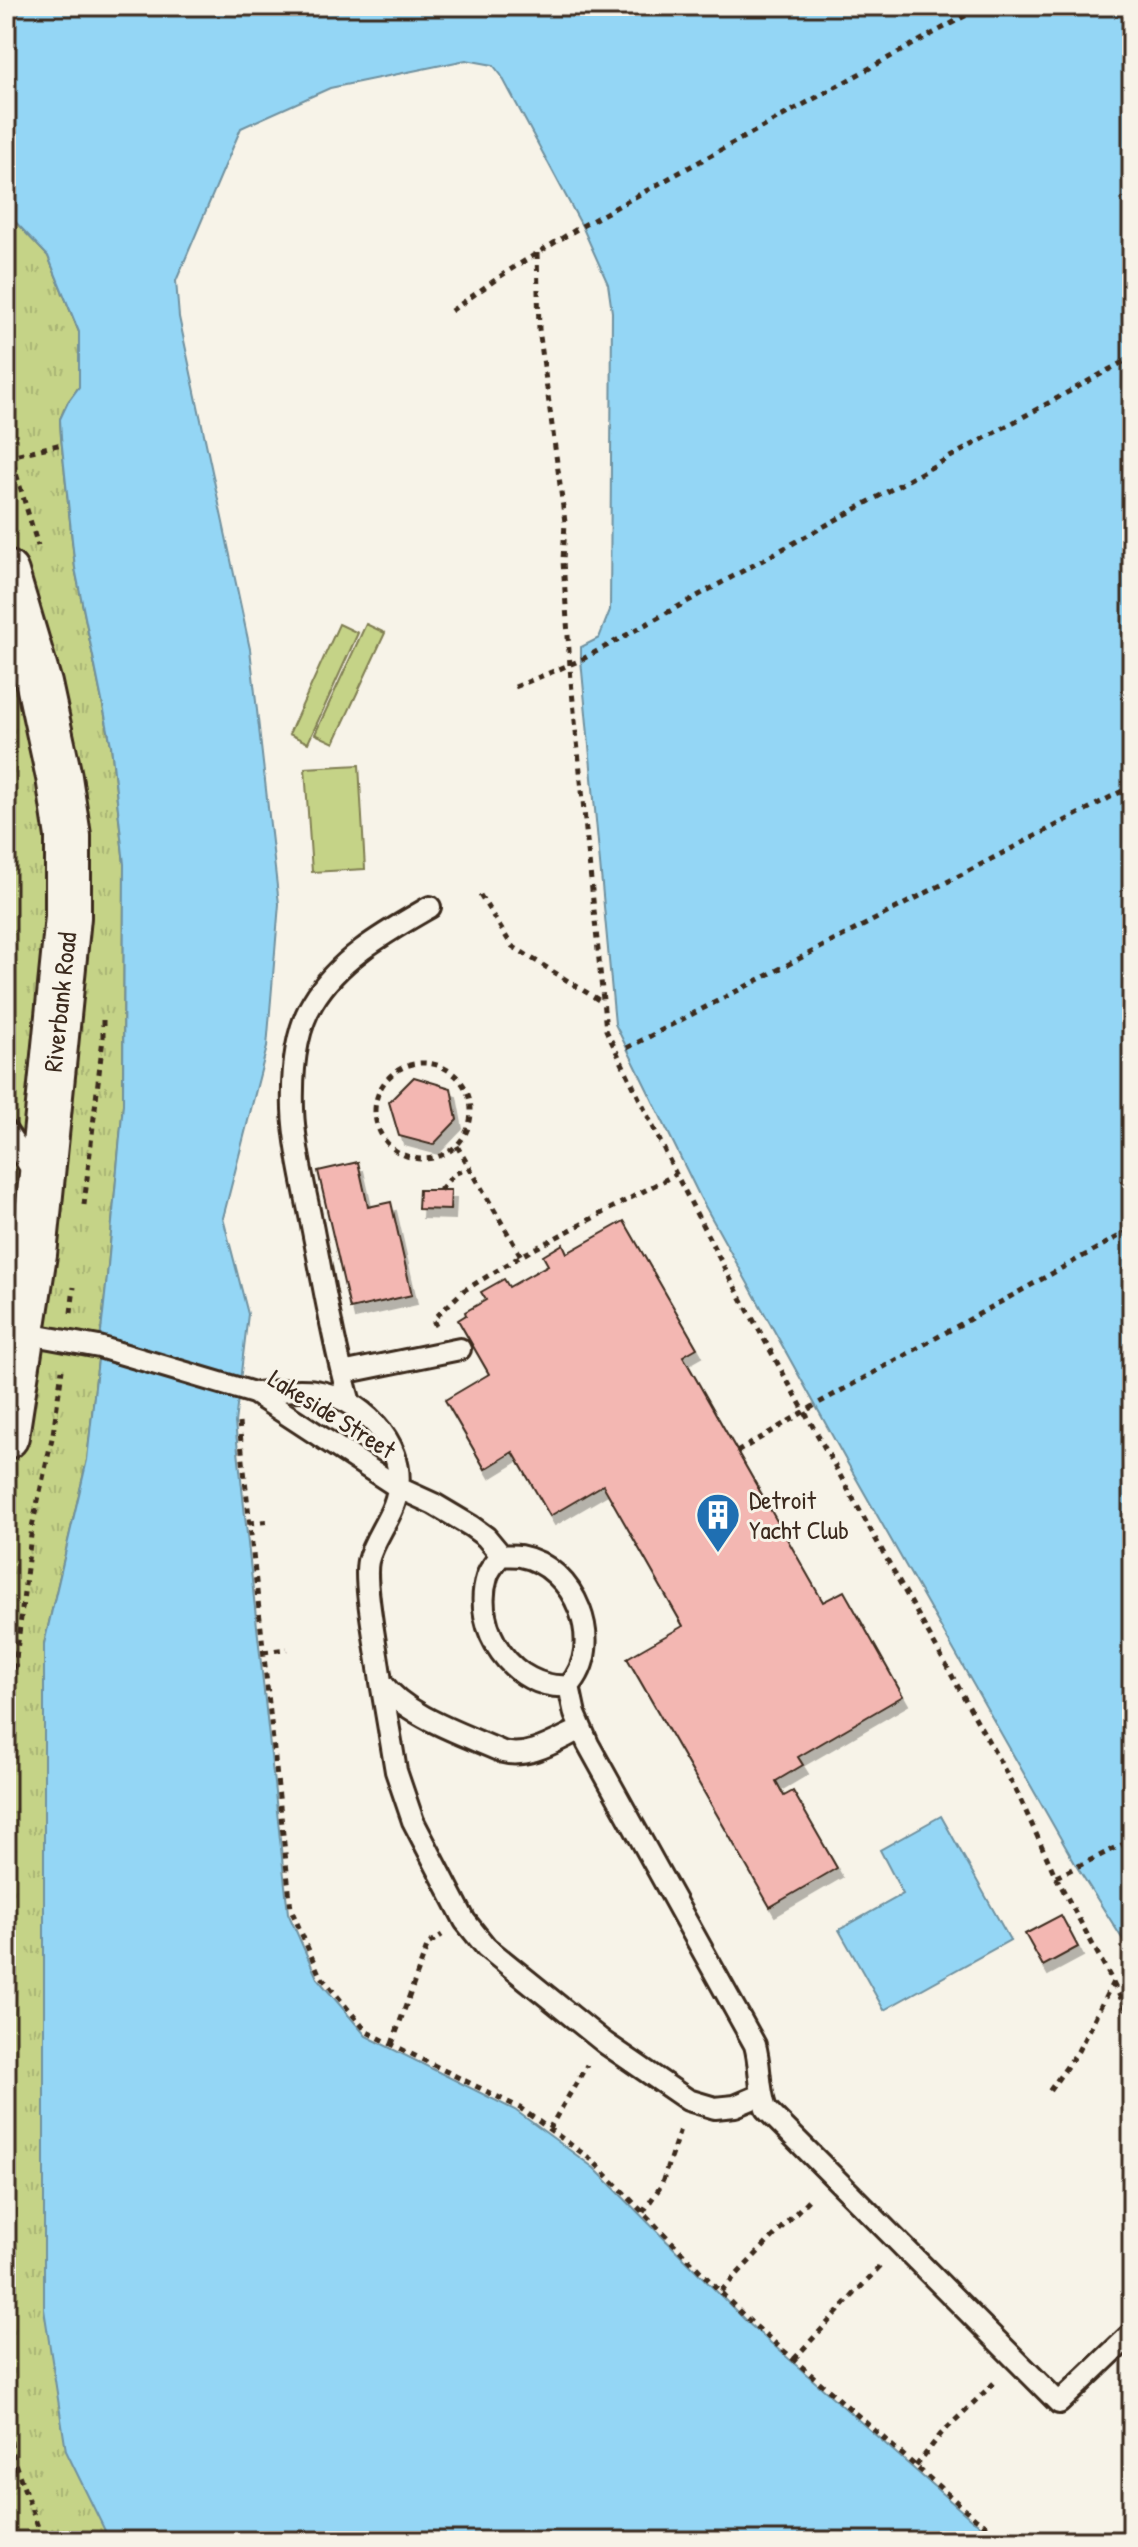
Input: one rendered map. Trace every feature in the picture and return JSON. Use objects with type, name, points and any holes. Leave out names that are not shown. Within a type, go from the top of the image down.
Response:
[{"type":"street","name":"Riverbank Road","points":[[6,573],[39,684],[68,836],[68,917],[43,1184],[6,1436]]},
{"type":"lane","points":[[350,1403],[307,1199],[293,1110],[302,1023],[314,1000],[342,967],[377,938],[430,907]]},
{"type":"lane","points":[[6,1131],[43,1184]]},
{"type":"lane","name":"Lakeside Street","points":[[22,1333],[99,1347],[254,1393],[399,1488],[471,1526],[486,1537],[501,1555]]},
{"type":"lane","points":[[342,1373],[453,1350]]},
{"type":"lane","points":[[254,1393],[315,1391],[350,1403],[374,1422],[395,1456],[399,1488],[367,1563],[381,1682],[396,1771],[413,1821],[465,1921],[486,1947],[605,2043],[680,2095],[715,2108],[735,2106],[761,2095]]},
{"type":"lane","points":[[501,1555],[520,1556],[536,1562],[554,1574],[576,1600],[586,1637],[585,1654],[576,1678],[569,1686],[555,1687],[528,1677],[503,1656],[492,1640],[486,1622],[484,1598],[487,1574],[501,1555]]},
{"type":"lane","points":[[381,1682],[391,1695],[415,1711],[503,1752],[516,1755],[529,1753],[581,1729]]},
{"type":"lane","points":[[569,1686],[581,1729],[755,2045],[760,2062],[761,2095],[766,2109],[1059,2403],[1132,2333]]},
{"type":"path","points":[[451,311],[582,226],[983,6]]},
{"type":"path","points":[[537,253],[539,329],[565,522],[563,561],[570,665],[606,1030],[676,1174],[803,1413],[917,1609],[1011,1782],[1056,1877],[1132,2020]]},
{"type":"path","points":[[515,687],[570,665],[1132,357]]},
{"type":"path","points":[[6,457],[62,444]]},
{"type":"path","points":[[627,1048],[1132,786]]},
{"type":"path","points":[[480,895],[512,946],[603,1003]]},
{"type":"path","points":[[416,1063],[431,1063],[446,1068],[459,1078],[468,1092],[472,1108],[470,1124],[464,1139],[457,1146],[437,1158],[421,1160],[405,1157],[391,1148],[381,1136],[375,1106],[379,1091],[388,1077],[416,1063]]},
{"type":"path","points":[[457,1146],[521,1256]]},
{"type":"path","points":[[440,1190],[454,1174],[469,1168]]},
{"type":"path","points":[[453,1350],[433,1320],[463,1291],[521,1256],[676,1174]]},
{"type":"path","points":[[737,1452],[1132,1229]]},
{"type":"path","points":[[239,1423],[291,1909],[319,1974],[367,2032],[520,2108],[592,2160],[744,2316],[975,2518],[1011,2541]]},
{"type":"path","points":[[249,1523],[272,1521]]},
{"type":"path","points":[[263,1652],[287,1649]]},
{"type":"path","points":[[1056,1877],[1132,1840]]},
{"type":"path","points":[[392,2044],[428,1944],[465,1921]]},
{"type":"path","points":[[1048,2093],[1078,2051],[1113,1982]]},
{"type":"path","points":[[549,2129],[577,2079],[605,2043]]},
{"type":"path","points":[[643,2212],[661,2186],[675,2150],[680,2095]]},
{"type":"path","points":[[721,2291],[832,2177]]},
{"type":"path","points":[[794,2359],[901,2246]]},
{"type":"path","points":[[916,2466],[941,2434],[1016,2360]]},
{"type":"path","points":[[6,2405],[13,2458],[43,2541]]},
{"type":"green space","points":[[6,212],[48,256],[79,332],[79,387],[60,419],[61,437],[75,568],[111,745],[124,864],[123,1104],[107,1277],[87,1460],[44,1644],[44,2309],[110,2541],[6,2541]]},
{"type":"green space","points":[[339,624],[358,633],[308,743],[289,734]]},
{"type":"green space","points":[[366,624],[385,633],[334,743],[315,734]]},
{"type":"green space","points":[[359,765],[365,869],[312,872],[305,768]]},
{"type":"water","points":[[6,6],[1132,6],[1132,1954],[1077,1867],[848,1464],[700,1197],[615,1024],[581,660],[581,647],[599,638],[610,610],[612,312],[608,284],[582,226],[501,75],[493,65],[466,60],[330,88],[241,128],[176,281],[179,317],[250,649],[279,904],[267,1047],[223,1218],[248,1314],[235,1423],[288,1913],[317,1978],[366,2036],[515,2110],[594,2168],[747,2322],[972,2520],[1007,2541],[110,2541],[66,2451],[44,2309],[44,1644],[87,1460],[107,1277],[123,1104],[124,864],[111,745],[75,568],[61,437],[60,419],[79,387],[79,332],[48,256],[6,212]]},
{"type":"water","points":[[941,1816],[1010,1940],[884,2010],[839,1930],[903,1894],[880,1850]]},
{"type":"building","points":[[414,1077],[451,1088],[457,1120],[433,1145],[399,1136],[389,1102]]},
{"type":"building","points":[[358,1162],[368,1207],[391,1202],[412,1295],[350,1309],[318,1171]]},
{"type":"building","points":[[419,1190],[451,1190],[450,1210],[418,1209]]},
{"type":"building","name":"Detroit Yacht Club","points":[[624,1221],[697,1348],[683,1356],[823,1602],[844,1591],[903,1696],[798,1757],[803,1765],[776,1781],[784,1796],[793,1791],[837,1868],[770,1907],[627,1658],[683,1626],[603,1485],[550,1516],[513,1452],[485,1469],[445,1400],[489,1374],[458,1320],[466,1315],[465,1312],[486,1300],[481,1292],[504,1279],[509,1287],[548,1265],[543,1256],[563,1244],[567,1253]]},
{"type":"building","points":[[1061,1915],[1078,1947],[1043,1966],[1025,1934]]},
{"type":"place","name":"Detroit Yacht Club","points":[[718,1554]]}]
